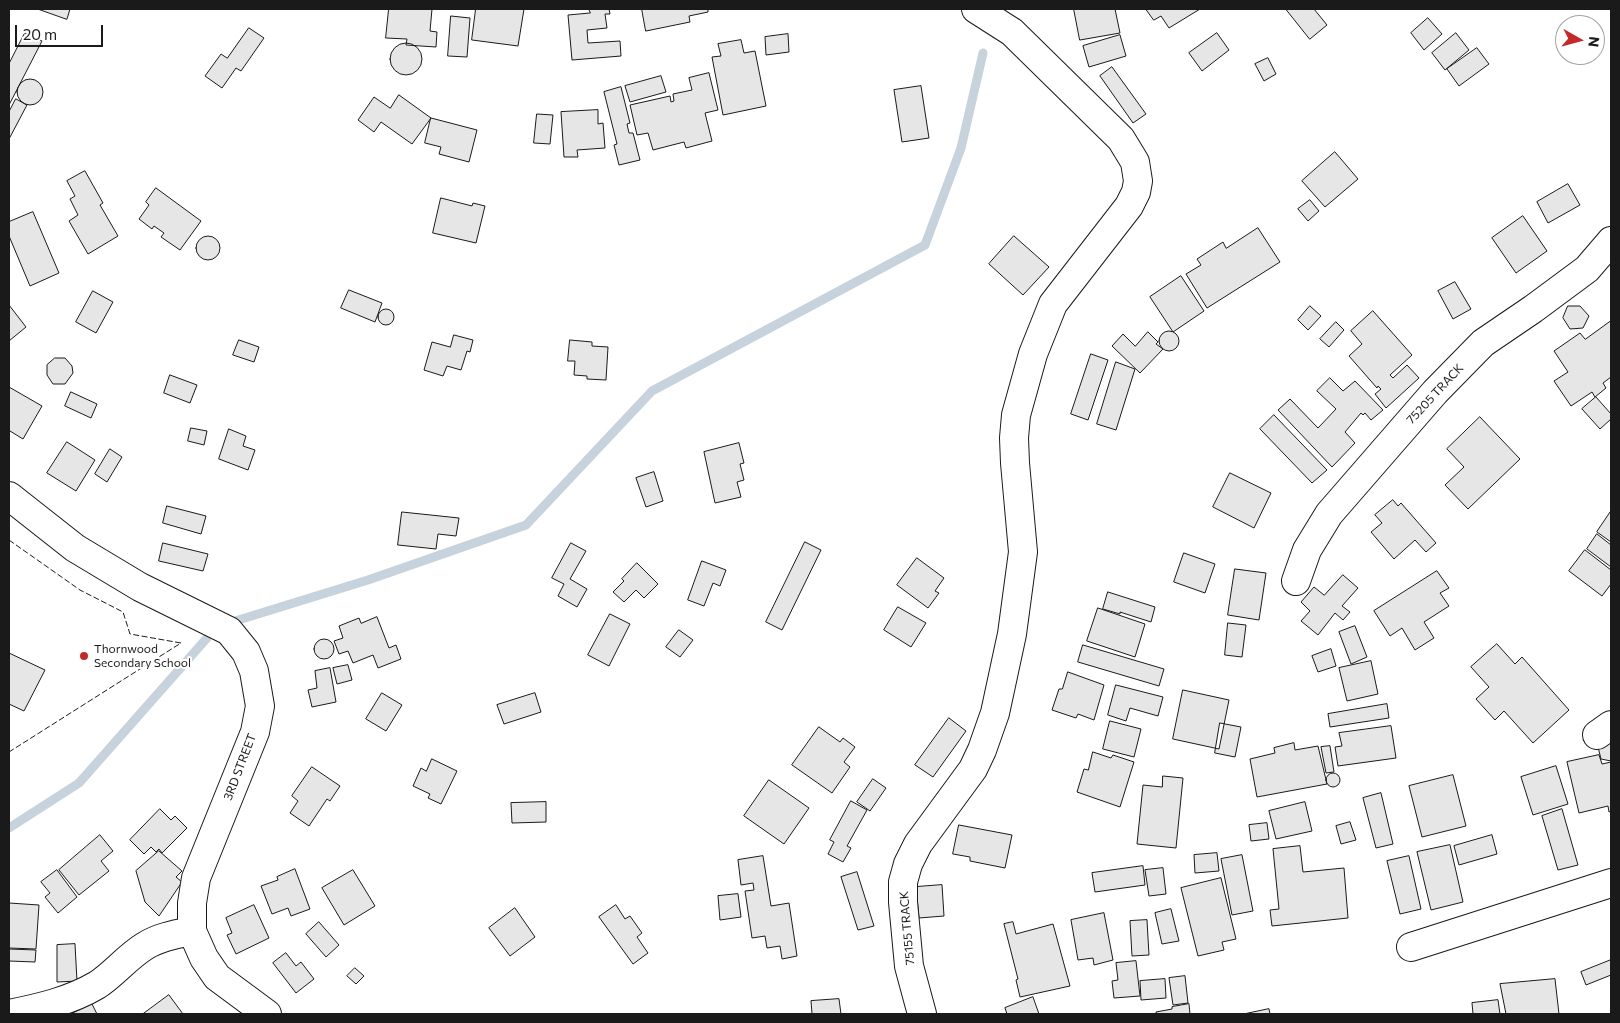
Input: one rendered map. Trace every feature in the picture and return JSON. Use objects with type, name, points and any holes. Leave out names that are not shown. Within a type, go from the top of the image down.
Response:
[{"type":"street","name":"75155 TRACK","points":[[922,1014],[909,966],[903,882],[908,864],[918,844],[973,769],[982,750],[994,713],[1012,634],[1023,552],[1014,438],[1016,415],[1033,354],[1053,304],[1130,206],[1138,181],[1135,162],[1121,139],[1012,32],[976,9]]},
{"type":"street","name":"75205 TRACK","points":[[1296,581],[1307,550],[1329,514],[1435,392],[1483,343],[1588,268],[1611,241]]},
{"type":"street","name":"3RD STREET","points":[[9,496],[75,548],[140,587],[229,631],[246,652],[254,671],[260,706],[255,732],[196,878],[192,903],[192,931],[204,958],[217,977],[266,1014]]},
{"type":"street","points":[[1412,947],[1611,882]]},
{"type":"street","points":[[9,1014],[66,999],[97,984],[146,945],[169,936],[192,931]]},
{"type":"building","points":[[38,9],[70,9],[67,19]]},
{"type":"building","points":[[389,9],[432,9],[430,31],[437,32],[436,47],[406,45],[407,39],[386,38]]},
{"type":"building","points":[[476,9],[524,9],[518,46],[472,40]]},
{"type":"building","points":[[589,9],[609,9],[610,14],[605,14],[607,28],[587,30],[588,43],[620,41],[621,56],[572,60],[568,15],[590,13]]},
{"type":"building","points":[[642,9],[708,9],[708,12],[689,16],[690,22],[646,31]]},
{"type":"building","points":[[1074,9],[1115,9],[1120,33],[1080,40]]},
{"type":"building","points":[[1146,9],[1200,9],[1169,28],[1161,16],[1154,20]]},
{"type":"building","points":[[1286,9],[1314,9],[1327,25],[1310,39]]},
{"type":"building","points":[[451,16],[470,18],[467,57],[448,56]]},
{"type":"building","points":[[1428,18],[1442,34],[1424,50],[1411,33]]},
{"type":"building","points":[[249,28],[264,38],[241,71],[236,68],[222,88],[205,76],[221,54],[227,58]]},
{"type":"building","points":[[25,33],[42,41],[9,105],[9,64]]},
{"type":"building","points":[[1217,33],[1229,50],[1202,71],[1189,53]]},
{"type":"building","points":[[1456,33],[1469,50],[1445,70],[1432,53]]},
{"type":"building","points":[[788,34],[789,52],[766,55],[765,37]]},
{"type":"building","points":[[1120,35],[1126,56],[1089,67],[1083,46]]},
{"type":"building","points":[[741,40],[744,53],[755,51],[766,106],[723,115],[712,57],[721,56],[718,44]]},
{"type":"building","points":[[406,43],[412,44],[417,48],[421,53],[421,65],[417,70],[412,74],[406,75],[400,74],[395,70],[391,65],[390,59],[391,53],[395,48],[400,44]]},
{"type":"building","points":[[1477,48],[1489,64],[1459,86],[1447,69]]},
{"type":"building","points":[[1268,58],[1276,74],[1264,81],[1255,64]]},
{"type":"building","points":[[1112,67],[1146,114],[1133,123],[1100,76]]},
{"type":"building","points":[[709,73],[718,110],[705,113],[712,141],[686,148],[684,142],[653,150],[648,133],[637,135],[630,105],[670,96],[671,102],[674,101],[673,94],[692,90],[689,78]]},
{"type":"building","points":[[661,76],[666,92],[630,102],[625,86]]},
{"type":"building","points":[[30,79],[39,83],[43,92],[39,101],[30,105],[21,101],[17,92],[21,83]]},
{"type":"building","points":[[921,86],[929,138],[902,142],[894,90]]},
{"type":"building","points":[[621,87],[630,123],[627,124],[629,133],[633,133],[640,160],[619,165],[614,145],[617,144],[604,92]]},
{"type":"building","points":[[399,95],[431,118],[412,144],[381,122],[374,132],[358,120],[374,97],[390,108]]},
{"type":"building","points":[[16,99],[27,105],[9,139],[9,112]]},
{"type":"building","points":[[598,110],[598,124],[603,123],[605,148],[577,150],[578,157],[564,157],[561,112]]},
{"type":"building","points":[[537,114],[553,115],[550,144],[534,143]]},
{"type":"building","points":[[431,118],[477,130],[469,162],[439,154],[441,147],[425,143]]},
{"type":"building","points":[[1335,152],[1358,179],[1325,207],[1302,181]]},
{"type":"building","points":[[85,171],[103,203],[100,205],[118,236],[88,254],[69,221],[78,215],[70,199],[75,196],[67,181]]},
{"type":"building","points":[[1568,184],[1580,205],[1548,223],[1537,202]]},
{"type":"building","points":[[156,188],[201,221],[180,250],[161,237],[164,233],[154,226],[152,229],[139,219],[149,205],[146,202]]},
{"type":"building","points":[[441,198],[472,206],[473,203],[485,206],[476,243],[433,233]]},
{"type":"building","points":[[1310,200],[1319,211],[1308,221],[1298,209]]},
{"type":"building","points":[[33,212],[59,273],[30,286],[9,236],[9,222]]},
{"type":"building","points":[[1523,216],[1547,251],[1516,273],[1492,238]]},
{"type":"building","points":[[1258,228],[1280,262],[1207,308],[1186,274],[1201,265],[1197,259],[1223,242],[1226,248]]},
{"type":"building","points":[[208,236],[217,239],[220,248],[217,257],[208,260],[199,257],[196,248],[199,239]]},
{"type":"building","points":[[1014,236],[1049,267],[1023,295],[989,264]]},
{"type":"building","points":[[1181,276],[1204,311],[1173,332],[1150,297]]},
{"type":"building","points":[[1455,282],[1471,309],[1453,319],[1438,291]]},
{"type":"building","points":[[349,290],[382,303],[375,322],[341,308]]},
{"type":"building","points":[[93,291],[113,302],[96,333],[76,322]]},
{"type":"building","points":[[9,305],[26,327],[9,341]]},
{"type":"building","points":[[1310,306],[1321,316],[1308,330],[1298,320]]},
{"type":"building","points":[[1568,306],[1580,306],[1589,316],[1583,328],[1570,329],[1563,318]]},
{"type":"building","points":[[386,309],[394,317],[386,325],[378,317]]},
{"type":"building","points":[[1373,311],[1412,355],[1390,375],[1393,378],[1407,365],[1419,378],[1386,408],[1375,394],[1381,389],[1378,386],[1377,388],[1349,356],[1362,344],[1351,331]]},
{"type":"building","points":[[1611,321],[1611,377],[1603,383],[1606,388],[1595,397],[1592,392],[1571,406],[1554,381],[1568,372],[1554,351],[1580,333],[1585,339]]},
{"type":"building","points":[[1336,322],[1344,330],[1329,347],[1320,339]]},
{"type":"building","points":[[1169,331],[1176,334],[1179,341],[1176,348],[1169,351],[1162,348],[1159,341],[1162,334]]},
{"type":"building","points":[[1148,332],[1158,342],[1156,344],[1163,349],[1140,373],[1112,346],[1123,334],[1135,346]]},
{"type":"building","points":[[454,335],[473,340],[470,352],[467,351],[461,370],[447,366],[443,376],[424,370],[432,342],[450,347]]},
{"type":"building","points":[[239,340],[259,347],[254,362],[233,355]]},
{"type":"building","points":[[570,340],[592,342],[592,346],[608,347],[606,380],[587,379],[587,376],[574,375],[575,361],[568,361]]},
{"type":"building","points":[[1091,354],[1108,360],[1088,420],[1071,414]]},
{"type":"building","points":[[55,358],[65,358],[72,366],[73,373],[65,384],[53,384],[47,375],[47,365]]},
{"type":"building","points":[[1116,362],[1135,369],[1116,430],[1097,424]]},
{"type":"building","points":[[170,375],[197,385],[190,403],[164,393]]},
{"type":"building","points":[[1330,378],[1343,391],[1355,381],[1383,410],[1371,420],[1365,413],[1363,415],[1361,413],[1345,432],[1355,443],[1332,467],[1278,410],[1290,399],[1318,428],[1336,409],[1317,391]]},
{"type":"building","points":[[9,387],[42,406],[23,439],[10,431],[9,433]]},
{"type":"building","points":[[71,392],[97,404],[91,418],[65,406]]},
{"type":"building","points":[[1596,397],[1611,414],[1611,419],[1600,429],[1582,409]]},
{"type":"building","points":[[1274,415],[1327,470],[1312,483],[1260,429]]},
{"type":"building","points":[[1480,417],[1520,459],[1468,509],[1445,485],[1464,467],[1447,449]]},
{"type":"building","points":[[191,428],[207,431],[204,445],[188,441]]},
{"type":"building","points":[[229,429],[246,436],[243,446],[255,450],[248,470],[219,459]]},
{"type":"building","points":[[67,442],[95,460],[76,491],[47,473]]},
{"type":"building","points":[[739,443],[744,463],[740,464],[744,480],[737,482],[741,497],[715,503],[704,452]]},
{"type":"building","points":[[110,449],[122,457],[107,482],[95,474]]},
{"type":"building","points":[[654,472],[663,501],[646,507],[636,478]]},
{"type":"building","points":[[1230,473],[1271,493],[1254,528],[1213,507]]},
{"type":"building","points":[[1393,500],[1398,506],[1401,503],[1436,543],[1426,552],[1415,540],[1394,559],[1371,532],[1382,523],[1375,515]]},
{"type":"building","points":[[167,506],[206,516],[201,534],[163,523]]},
{"type":"building","points":[[1611,511],[1611,542],[1597,532]]},
{"type":"building","points":[[402,512],[459,518],[456,536],[438,534],[436,549],[398,545]]},
{"type":"building","points":[[1597,534],[1611,545],[1611,567],[1587,549]]},
{"type":"building","points":[[805,542],[821,550],[782,630],[766,622]]},
{"type":"building","points":[[163,543],[208,554],[203,571],[159,561]]},
{"type":"building","points":[[571,543],[586,551],[570,579],[587,589],[577,607],[558,596],[564,584],[552,578]]},
{"type":"building","points":[[1585,550],[1611,570],[1611,584],[1602,596],[1569,571]]},
{"type":"building","points":[[1184,553],[1215,564],[1205,593],[1174,582]]},
{"type":"building","points":[[917,558],[944,578],[935,591],[939,593],[928,608],[897,585]]},
{"type":"building","points":[[702,561],[726,570],[720,586],[713,583],[704,606],[688,600]]},
{"type":"building","points":[[637,563],[658,584],[644,598],[636,590],[624,602],[613,592]]},
{"type":"building","points":[[1235,569],[1266,573],[1259,620],[1228,615]]},
{"type":"building","points":[[1437,571],[1449,588],[1440,593],[1449,606],[1424,622],[1434,638],[1415,650],[1402,628],[1390,636],[1374,611]]},
{"type":"building","points":[[1343,575],[1358,588],[1342,606],[1350,612],[1343,620],[1335,613],[1318,635],[1301,621],[1310,611],[1301,602],[1314,587],[1324,595]]},
{"type":"building","points":[[1108,592],[1155,607],[1151,622],[1120,612],[1120,614],[1103,609]]},
{"type":"building","points":[[898,607],[926,623],[911,647],[884,630]]},
{"type":"building","points":[[1098,608],[1145,624],[1135,657],[1087,641]]},
{"type":"building","points":[[610,614],[630,624],[609,666],[588,655]]},
{"type":"building","points":[[377,617],[389,648],[396,645],[401,659],[378,668],[373,655],[353,663],[348,651],[339,654],[334,641],[343,638],[339,626],[359,618],[361,623]]},
{"type":"building","points":[[1228,623],[1246,625],[1242,657],[1225,655]]},
{"type":"building","points":[[1355,626],[1367,657],[1351,664],[1339,632]]},
{"type":"building","points":[[679,630],[693,640],[680,657],[666,647]]},
{"type":"building","points":[[320,639],[328,639],[334,645],[334,653],[328,659],[320,659],[314,653],[314,645]]},
{"type":"building","points":[[1497,644],[1515,664],[1522,657],[1569,710],[1533,743],[1504,711],[1495,720],[1476,699],[1489,687],[1471,667]]},
{"type":"building","points":[[1083,645],[1164,669],[1159,686],[1078,662]]},
{"type":"building","points":[[1331,649],[1336,666],[1318,672],[1312,656]]},
{"type":"building","points":[[9,653],[45,670],[24,711],[9,704]]},
{"type":"building","points":[[1371,661],[1378,694],[1347,701],[1339,668]]},
{"type":"building","points":[[348,665],[352,680],[337,684],[333,668]]},
{"type":"building","points":[[330,668],[336,702],[312,707],[308,690],[317,688],[315,671]]},
{"type":"building","points":[[1068,672],[1104,685],[1094,720],[1078,714],[1076,718],[1052,710],[1059,689],[1062,689]]},
{"type":"building","points":[[1116,685],[1163,697],[1158,716],[1130,708],[1126,721],[1108,715]]},
{"type":"building","points":[[1183,690],[1229,700],[1219,749],[1173,739]]},
{"type":"building","points":[[382,693],[402,705],[386,731],[366,719]]},
{"type":"building","points":[[535,693],[541,712],[504,724],[497,705]]},
{"type":"building","points":[[1387,704],[1389,718],[1330,727],[1328,714]]},
{"type":"building","points":[[949,718],[966,731],[933,777],[915,765]]},
{"type":"building","points":[[1110,721],[1141,729],[1134,757],[1103,749]]},
{"type":"building","points":[[1220,723],[1241,727],[1235,757],[1215,753]]},
{"type":"building","points":[[1391,726],[1396,758],[1338,766],[1335,747],[1342,746],[1339,733]]},
{"type":"building","points":[[819,727],[840,742],[843,738],[855,747],[844,762],[850,767],[832,793],[792,765]]},
{"type":"building","points":[[1607,741],[1611,742],[1611,761],[1601,759],[1598,747]]},
{"type":"building","points":[[1294,743],[1295,750],[1318,746],[1327,784],[1257,797],[1250,759],[1275,753],[1274,748]]},
{"type":"building","points":[[1330,746],[1334,772],[1326,773],[1321,747]]},
{"type":"building","points":[[1093,752],[1111,758],[1113,755],[1134,762],[1120,807],[1077,792],[1084,769],[1088,770]]},
{"type":"building","points":[[1599,755],[1602,764],[1611,762],[1611,811],[1609,812],[1608,806],[1579,813],[1567,762]]},
{"type":"building","points":[[432,759],[457,771],[441,804],[428,798],[430,794],[413,786],[421,768],[426,771]]},
{"type":"building","points":[[1556,766],[1568,804],[1533,815],[1521,777]]},
{"type":"building","points":[[312,767],[340,786],[330,801],[327,799],[309,826],[290,813],[298,801],[292,796]]},
{"type":"building","points":[[1330,773],[1336,773],[1340,780],[1336,787],[1330,787],[1326,783],[1326,777]]},
{"type":"building","points":[[1453,775],[1466,826],[1422,837],[1409,786]]},
{"type":"building","points":[[1163,776],[1183,778],[1176,848],[1137,844],[1143,785],[1162,787]]},
{"type":"building","points":[[873,779],[886,788],[870,811],[857,802]]},
{"type":"building","points":[[769,780],[809,808],[784,844],[744,816]]},
{"type":"building","points":[[1381,793],[1393,844],[1376,848],[1363,798]]},
{"type":"building","points":[[851,801],[867,810],[847,846],[851,848],[843,862],[828,854],[834,842],[830,840]]},
{"type":"building","points":[[546,802],[546,822],[512,823],[511,803]]},
{"type":"building","points":[[1305,802],[1312,831],[1276,839],[1269,811]]},
{"type":"building","points":[[160,809],[171,820],[175,816],[187,828],[162,853],[159,849],[156,852],[151,847],[144,854],[130,840]]},
{"type":"building","points":[[1562,809],[1578,865],[1558,870],[1542,816]]},
{"type":"building","points":[[1350,822],[1356,840],[1341,844],[1336,826]]},
{"type":"building","points":[[1267,823],[1269,839],[1251,841],[1249,825]]},
{"type":"building","points":[[959,825],[1012,835],[1005,868],[970,861],[970,857],[953,854]]},
{"type":"building","points":[[100,835],[113,851],[101,861],[109,871],[79,895],[59,870]]},
{"type":"building","points":[[1492,835],[1497,854],[1459,865],[1454,846]]},
{"type":"building","points":[[1450,845],[1463,902],[1431,910],[1417,852]]},
{"type":"building","points":[[1300,846],[1303,872],[1344,868],[1348,918],[1272,926],[1270,910],[1279,909],[1273,849]]},
{"type":"building","points":[[159,851],[182,871],[176,877],[182,882],[159,916],[145,902],[136,871]]},
{"type":"building","points":[[1217,853],[1219,871],[1195,873],[1194,855]]},
{"type":"building","points":[[1242,855],[1253,911],[1232,915],[1221,859]]},
{"type":"building","points":[[763,856],[771,906],[789,903],[797,956],[782,959],[780,946],[767,948],[765,936],[752,938],[745,891],[754,890],[753,883],[741,885],[738,860]]},
{"type":"building","points":[[1409,856],[1421,909],[1400,914],[1387,861]]},
{"type":"building","points":[[1143,866],[1145,885],[1095,892],[1092,873]]},
{"type":"building","points":[[1163,868],[1166,894],[1149,896],[1145,870]]},
{"type":"building","points":[[295,869],[310,909],[291,916],[288,908],[272,914],[261,886],[278,880],[277,877]]},
{"type":"building","points":[[57,870],[77,897],[58,913],[45,897],[50,893],[41,882]]},
{"type":"building","points":[[353,870],[375,906],[344,925],[322,888]]},
{"type":"building","points":[[857,872],[874,926],[858,930],[841,877]]},
{"type":"building","points":[[1221,878],[1236,939],[1222,942],[1224,950],[1198,956],[1181,888]]},
{"type":"building","points":[[942,885],[944,916],[919,918],[916,887]]},
{"type":"building","points":[[738,894],[741,917],[720,920],[718,896]]},
{"type":"building","points":[[9,903],[39,905],[36,949],[9,948]]},
{"type":"building","points":[[254,905],[269,938],[236,954],[227,935],[232,933],[226,918]]},
{"type":"building","points":[[616,905],[625,919],[630,916],[642,933],[637,937],[648,953],[633,964],[599,917]]},
{"type":"building","points":[[515,908],[535,937],[510,956],[489,928]]},
{"type":"building","points":[[1171,909],[1179,941],[1162,944],[1155,913]]},
{"type":"building","points":[[1104,913],[1113,960],[1094,965],[1093,958],[1078,960],[1071,920]]},
{"type":"building","points":[[1147,920],[1149,955],[1132,956],[1130,921]]},
{"type":"building","points":[[319,922],[339,945],[326,957],[306,934]]},
{"type":"building","points":[[1013,922],[1016,934],[1053,924],[1070,986],[1020,997],[1016,980],[1018,979],[1004,924]]},
{"type":"building","points":[[75,944],[77,981],[57,982],[57,945]]},
{"type":"building","points":[[9,949],[36,950],[35,962],[9,961]]},
{"type":"building","points":[[286,953],[296,966],[301,962],[314,979],[296,993],[273,963]]},
{"type":"building","points":[[1611,960],[1611,975],[1586,985],[1581,972]]},
{"type":"building","points":[[1136,961],[1140,996],[1114,998],[1112,981],[1118,980],[1116,963]]},
{"type":"building","points":[[355,968],[364,976],[356,984],[347,976]]},
{"type":"building","points":[[1185,976],[1188,1003],[1173,1005],[1169,978]]},
{"type":"building","points":[[1165,979],[1166,998],[1141,1000],[1140,981]]},
{"type":"building","points":[[1555,979],[1559,1014],[1506,1014],[1500,984]]},
{"type":"building","points":[[169,995],[183,1014],[143,1014]]},
{"type":"building","points":[[1033,997],[1039,1014],[1007,1014],[1005,1008]]},
{"type":"building","points":[[839,999],[841,1014],[812,1014],[811,1001]]},
{"type":"building","points":[[1498,1000],[1500,1014],[1473,1014],[1472,1003]]},
{"type":"building","points":[[92,1004],[97,1014],[71,1014]]},
{"type":"building","points":[[1189,1004],[1190,1014],[1156,1014],[1156,1012],[1172,1009],[1172,1007]]},
{"type":"building","points":[[1269,1009],[1270,1014],[1244,1014]]},
{"type":"waterway","points":[[232,622],[368,580],[526,525],[652,391],[925,245],[961,148],[983,53]]},
{"type":"waterway","points":[[9,828],[79,783],[207,638]]},
{"type":"fence","points":[[9,540],[80,590],[123,612],[130,634],[181,643],[9,752]]},
{"type":"place","name":"Thornwood Secondary School","points":[[84,656]]}]
